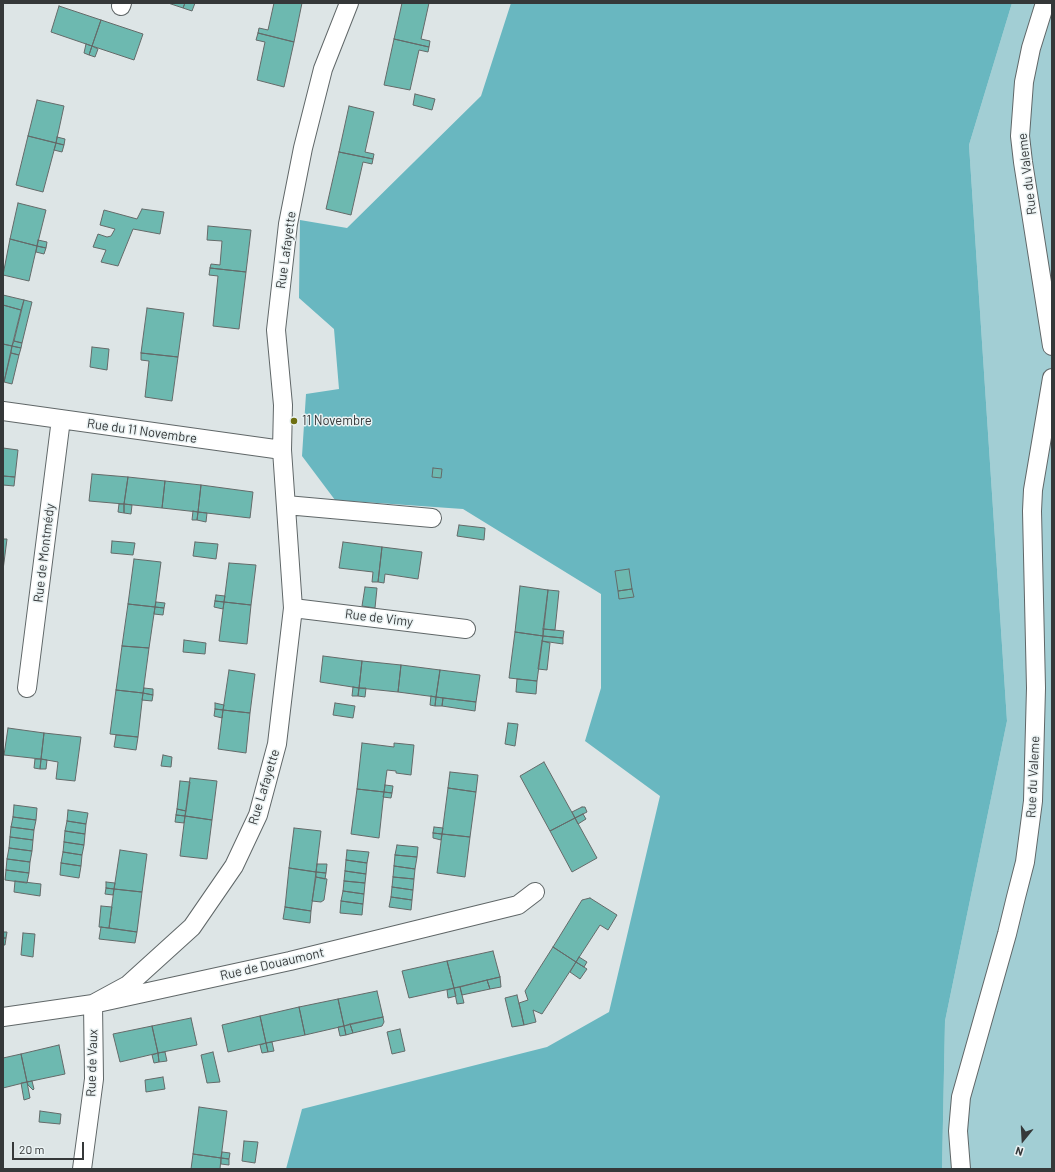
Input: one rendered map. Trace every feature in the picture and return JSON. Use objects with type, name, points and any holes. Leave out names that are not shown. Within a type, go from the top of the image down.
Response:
[{"type":"street","name":"Rue Lafayette","points":[[93,1004],[128,985],[192,927],[234,866],[258,816],[277,744],[293,608],[282,450],[283,405],[276,330],[288,224],[303,148],[322,69],[349,3]]},
{"type":"street","name":"Rue du Valeme","points":[[1045,3],[1031,48],[1024,82],[1020,136],[1022,162],[1052,346]]},
{"type":"street","name":"Rue du Valeme","points":[[961,1169],[958,1131],[961,1097],[1007,934],[1025,862],[1033,801],[1036,688],[1032,550],[1033,490],[1052,378]]},
{"type":"street","name":"Rue du 11 Novembre","points":[[3,411],[282,450]]},
{"type":"street","name":"Rue de Montmédy","points":[[27,688],[61,419]]},
{"type":"street","points":[[286,505],[432,518]]},
{"type":"street","name":"Rue de Vimy","points":[[293,608],[466,629]]},
{"type":"street","name":"Rue de Douaumont","points":[[3,1017],[93,1004],[290,961],[518,904],[536,892]]},
{"type":"street","name":"Rue de Vaux","points":[[82,1169],[94,1079],[93,1004]]},
{"type":"shaded area","points":[[511,3],[1012,3],[969,145],[1007,721],[945,1021],[942,1169],[286,1169],[302,1109],[547,1047],[609,1012],[660,796],[585,741],[601,688],[601,594],[463,509],[335,500],[302,456],[306,394],[339,389],[334,329],[299,298],[300,220],[347,228],[481,96]]},
{"type":"shaded area","points":[[1012,3],[1052,3],[1052,1169],[942,1169],[945,1021],[1007,721],[969,145]]},
{"type":"building","points":[[168,3],[185,3],[183,8]]},
{"type":"building","points":[[185,3],[195,3],[192,11],[183,8]]},
{"type":"building","points":[[274,3],[302,3],[294,42],[258,33],[259,28],[268,30]]},
{"type":"building","points":[[402,3],[429,3],[421,39],[430,41],[429,47],[394,39]]},
{"type":"building","points":[[59,6],[101,20],[92,46],[51,32]]},
{"type":"building","points":[[101,20],[143,34],[134,60],[92,46]]},
{"type":"building","points":[[258,33],[294,42],[284,87],[257,80],[265,42],[256,40]]},
{"type":"building","points":[[394,39],[429,47],[428,52],[419,50],[410,90],[384,85]]},
{"type":"building","points":[[86,44],[92,46],[89,55],[84,53]]},
{"type":"building","points":[[92,46],[98,49],[95,57],[89,55]]},
{"type":"building","points":[[415,94],[435,99],[432,110],[413,105]]},
{"type":"building","points":[[37,100],[64,106],[56,143],[28,136]]},
{"type":"building","points":[[349,106],[374,112],[365,152],[374,154],[373,159],[339,152]]},
{"type":"building","points":[[28,136],[56,143],[43,192],[16,185]]},
{"type":"building","points":[[57,137],[65,139],[64,145],[56,143]]},
{"type":"building","points":[[56,143],[64,145],[62,152],[54,150]]},
{"type":"building","points":[[339,152],[373,159],[372,164],[363,162],[351,215],[326,209]]},
{"type":"building","points":[[18,203],[46,210],[37,246],[10,239]]},
{"type":"building","points":[[142,209],[164,212],[160,234],[133,229],[118,266],[101,262],[106,250],[93,247],[98,234],[107,237],[111,236],[115,229],[100,225],[104,210],[137,219]]},
{"type":"building","points":[[208,226],[251,230],[246,272],[210,268],[211,264],[220,265],[222,241],[207,240]]},
{"type":"building","points":[[10,239],[37,246],[29,281],[3,275]]},
{"type":"building","points":[[38,240],[47,242],[46,248],[37,246]]},
{"type":"building","points":[[37,246],[46,248],[44,254],[36,252]]},
{"type":"building","points":[[210,268],[246,272],[239,329],[213,326],[218,276],[209,275]]},
{"type":"building","points":[[3,295],[24,300],[21,310],[3,305]]},
{"type":"building","points":[[24,300],[32,302],[22,343],[14,341]]},
{"type":"building","points":[[3,305],[21,310],[12,346],[3,344]]},
{"type":"building","points":[[147,308],[184,313],[178,357],[141,353]]},
{"type":"building","points":[[14,341],[22,343],[21,348],[12,346]]},
{"type":"building","points":[[3,344],[12,346],[4,382],[3,382]]},
{"type":"building","points":[[12,346],[21,348],[19,355],[11,353]]},
{"type":"building","points":[[92,347],[109,349],[107,370],[90,367]]},
{"type":"building","points":[[11,353],[19,355],[12,384],[4,382]]},
{"type":"building","points":[[141,353],[178,357],[172,401],[145,397],[149,361],[141,360]]},
{"type":"building","points":[[3,448],[18,450],[15,477],[3,476]]},
{"type":"building","points":[[433,468],[442,469],[441,478],[432,477]]},
{"type":"building","points":[[92,474],[128,477],[124,504],[89,501]]},
{"type":"building","points":[[3,476],[15,477],[14,486],[3,485]]},
{"type":"building","points":[[128,477],[165,481],[162,508],[124,504]]},
{"type":"building","points":[[165,481],[201,485],[198,512],[162,508]]},
{"type":"building","points":[[201,485],[253,492],[250,518],[198,512]]},
{"type":"building","points":[[119,504],[124,504],[124,513],[118,512]]},
{"type":"building","points":[[124,504],[132,505],[131,514],[124,513]]},
{"type":"building","points":[[193,511],[198,512],[197,520],[192,520]]},
{"type":"building","points":[[198,512],[207,513],[206,522],[197,520]]},
{"type":"building","points":[[459,525],[485,528],[484,540],[457,536]]},
{"type":"building","points":[[3,539],[7,539],[3,570]]},
{"type":"building","points":[[112,541],[135,543],[133,555],[111,553]]},
{"type":"building","points":[[195,542],[218,544],[216,559],[193,556]]},
{"type":"building","points":[[343,542],[382,547],[378,582],[372,582],[373,572],[339,568]]},
{"type":"building","points":[[382,547],[422,552],[418,579],[385,574],[384,583],[378,582]]},
{"type":"building","points":[[134,559],[161,562],[155,607],[128,604]]},
{"type":"building","points":[[229,563],[256,565],[251,605],[224,602]]},
{"type":"building","points":[[629,569],[632,589],[618,591],[615,571]]},
{"type":"building","points":[[520,586],[548,590],[543,636],[515,632]]},
{"type":"building","points":[[365,587],[377,588],[375,608],[362,606]]},
{"type":"building","points":[[632,589],[634,597],[619,599],[618,591]]},
{"type":"building","points":[[548,590],[559,591],[555,630],[543,629]]},
{"type":"building","points":[[216,595],[225,596],[224,602],[215,601]]},
{"type":"building","points":[[215,601],[224,602],[223,609],[214,607]]},
{"type":"building","points":[[156,602],[165,603],[164,608],[155,607]]},
{"type":"building","points":[[224,602],[251,605],[247,644],[219,641]]},
{"type":"building","points":[[128,604],[155,607],[149,648],[122,646]]},
{"type":"building","points":[[155,607],[164,608],[163,615],[154,614]]},
{"type":"building","points":[[543,629],[564,631],[563,638],[543,636]]},
{"type":"building","points":[[515,632],[543,636],[537,681],[509,678]]},
{"type":"building","points":[[543,636],[563,638],[563,644],[542,641]]},
{"type":"building","points":[[184,640],[206,643],[205,654],[183,652]]},
{"type":"building","points":[[542,641],[550,643],[547,670],[538,669]]},
{"type":"building","points":[[122,646],[149,648],[143,693],[116,690]]},
{"type":"building","points":[[323,656],[362,661],[359,688],[320,682]]},
{"type":"building","points":[[362,661],[401,665],[398,692],[359,688]]},
{"type":"building","points":[[401,665],[440,670],[436,697],[398,692]]},
{"type":"building","points":[[229,670],[255,674],[250,713],[223,710]]},
{"type":"building","points":[[440,670],[480,675],[476,702],[436,697]]},
{"type":"building","points":[[517,679],[537,681],[536,694],[516,692]]},
{"type":"building","points":[[353,687],[359,688],[358,696],[352,696]]},
{"type":"building","points":[[144,688],[153,689],[153,695],[143,693]]},
{"type":"building","points":[[359,688],[366,688],[365,697],[358,696]]},
{"type":"building","points":[[116,690],[143,693],[138,737],[110,734]]},
{"type":"building","points":[[143,693],[153,695],[152,701],[142,700]]},
{"type":"building","points":[[431,696],[436,697],[435,706],[430,705]]},
{"type":"building","points":[[436,697],[443,698],[442,706],[435,706]]},
{"type":"building","points":[[443,698],[476,702],[475,711],[442,706]]},
{"type":"building","points":[[215,703],[224,705],[223,710],[215,709]]},
{"type":"building","points":[[335,703],[355,706],[353,718],[333,715]]},
{"type":"building","points":[[215,709],[223,710],[222,718],[214,716]]},
{"type":"building","points":[[223,710],[250,713],[246,753],[218,749]]},
{"type":"building","points":[[508,723],[518,724],[515,746],[505,744]]},
{"type":"building","points":[[8,728],[44,733],[41,759],[4,755]]},
{"type":"building","points":[[44,733],[81,737],[75,781],[56,779],[58,762],[41,759]]},
{"type":"building","points":[[116,735],[138,737],[136,750],[114,747]]},
{"type":"building","points":[[362,743],[394,747],[394,743],[414,745],[411,775],[387,770],[384,792],[357,789]]},
{"type":"building","points":[[163,755],[172,757],[171,767],[161,766]]},
{"type":"building","points":[[35,759],[41,759],[40,769],[34,768]]},
{"type":"building","points":[[41,759],[47,760],[46,769],[40,769]]},
{"type":"building","points":[[544,762],[575,818],[550,831],[520,776]]},
{"type":"building","points":[[450,772],[478,775],[476,792],[448,788]]},
{"type":"building","points":[[190,778],[217,781],[212,820],[185,816]]},
{"type":"building","points":[[180,781],[190,782],[186,811],[177,809]]},
{"type":"building","points":[[385,785],[393,786],[392,793],[384,792]]},
{"type":"building","points":[[448,788],[476,792],[470,837],[442,834]]},
{"type":"building","points":[[357,789],[384,792],[379,838],[351,834]]},
{"type":"building","points":[[384,792],[392,793],[391,798],[383,797]]},
{"type":"building","points":[[14,805],[37,808],[36,820],[13,817]]},
{"type":"building","points":[[585,807],[587,812],[575,818],[572,812]]},
{"type":"building","points":[[177,809],[186,811],[185,816],[176,815]]},
{"type":"building","points":[[68,810],[88,813],[86,824],[67,821]]},
{"type":"building","points":[[583,814],[586,819],[578,824],[575,818]]},
{"type":"building","points":[[176,815],[185,816],[184,823],[175,822]]},
{"type":"building","points":[[185,816],[212,820],[207,859],[180,856]]},
{"type":"building","points":[[13,817],[36,820],[34,830],[11,827]]},
{"type":"building","points":[[575,818],[597,858],[572,872],[550,831]]},
{"type":"building","points":[[67,821],[86,824],[85,834],[65,831]]},
{"type":"building","points":[[11,827],[34,830],[33,840],[10,837]]},
{"type":"building","points":[[434,827],[443,828],[442,834],[433,833]]},
{"type":"building","points":[[294,828],[321,831],[316,872],[289,868]]},
{"type":"building","points":[[65,831],[85,834],[84,845],[64,842]]},
{"type":"building","points":[[433,833],[442,834],[441,840],[433,838]]},
{"type":"building","points":[[442,834],[470,837],[465,877],[437,873]]},
{"type":"building","points":[[10,837],[33,840],[32,851],[9,848]]},
{"type":"building","points":[[64,842],[84,845],[82,855],[63,852]]},
{"type":"building","points":[[397,845],[418,847],[417,857],[395,855]]},
{"type":"building","points":[[9,848],[32,851],[30,862],[7,859]]},
{"type":"building","points":[[120,850],[147,854],[142,892],[114,889]]},
{"type":"building","points":[[347,850],[369,852],[367,863],[346,860]]},
{"type":"building","points":[[63,852],[82,855],[81,866],[61,863]]},
{"type":"building","points":[[395,855],[417,857],[415,869],[394,866]]},
{"type":"building","points":[[7,859],[30,862],[29,873],[6,870]]},
{"type":"building","points":[[346,860],[367,863],[366,874],[345,871]]},
{"type":"building","points":[[61,863],[81,866],[79,878],[60,875]]},
{"type":"building","points":[[317,864],[327,864],[326,873],[316,872]]},
{"type":"building","points":[[394,866],[415,869],[414,879],[393,877]]},
{"type":"building","points":[[289,868],[316,872],[311,911],[285,907]]},
{"type":"building","points":[[6,870],[29,873],[27,883],[5,880]]},
{"type":"building","points":[[345,871],[366,874],[365,883],[344,881]]},
{"type":"building","points":[[316,872],[326,873],[325,879],[316,877]]},
{"type":"building","points":[[316,877],[327,879],[324,900],[321,902],[312,901]]},
{"type":"building","points":[[393,877],[414,879],[413,890],[392,887]]},
{"type":"building","points":[[15,881],[41,884],[40,896],[14,892]]},
{"type":"building","points":[[344,881],[365,883],[364,894],[343,891]]},
{"type":"building","points":[[106,882],[115,883],[114,889],[106,888]]},
{"type":"building","points":[[392,887],[413,890],[412,900],[391,897]]},
{"type":"building","points":[[106,888],[114,889],[113,895],[105,894]]},
{"type":"building","points":[[114,889],[142,892],[137,932],[109,928]]},
{"type":"building","points":[[343,891],[364,894],[363,904],[341,901]]},
{"type":"building","points":[[391,897],[412,900],[411,910],[389,907]]},
{"type":"building","points":[[590,898],[617,915],[608,930],[600,925],[576,962],[553,947],[582,900]]},
{"type":"building","points":[[341,901],[363,904],[362,915],[340,913]]},
{"type":"building","points":[[101,906],[112,907],[109,928],[99,927]]},
{"type":"building","points":[[285,907],[311,911],[310,923],[283,919]]},
{"type":"building","points":[[101,927],[137,932],[135,943],[99,939]]},
{"type":"building","points":[[3,932],[7,932],[6,938],[3,938]]},
{"type":"building","points":[[23,933],[35,934],[33,957],[21,955]]},
{"type":"building","points":[[3,938],[6,938],[5,945],[3,945]]},
{"type":"building","points":[[553,947],[576,962],[542,1014],[533,1010],[536,1022],[524,1025],[519,1003],[528,1000],[525,991]]},
{"type":"building","points":[[493,951],[500,977],[454,988],[447,961]]},
{"type":"building","points":[[579,957],[587,962],[584,967],[576,962]]},
{"type":"building","points":[[447,961],[454,988],[409,998],[402,971]]},
{"type":"building","points":[[576,962],[587,969],[580,979],[570,972]]},
{"type":"building","points":[[500,977],[501,987],[490,989],[487,980]]},
{"type":"building","points":[[487,980],[490,989],[462,995],[460,987]]},
{"type":"building","points":[[460,987],[464,1003],[457,1004],[454,988]]},
{"type":"building","points":[[454,988],[456,996],[448,998],[447,990]]},
{"type":"building","points":[[377,991],[383,1017],[344,1026],[338,999]]},
{"type":"building","points":[[517,995],[524,1025],[512,1027],[505,998]]},
{"type":"building","points":[[338,999],[344,1026],[305,1035],[299,1007]]},
{"type":"building","points":[[299,1007],[305,1035],[266,1043],[260,1016]]},
{"type":"building","points":[[260,1016],[266,1043],[228,1052],[222,1025]]},
{"type":"building","points":[[383,1017],[384,1022],[382,1026],[353,1033],[350,1024]]},
{"type":"building","points":[[191,1018],[197,1045],[158,1053],[152,1026]]},
{"type":"building","points":[[350,1024],[353,1033],[346,1035],[344,1026]]},
{"type":"building","points":[[152,1026],[158,1053],[120,1062],[113,1034]]},
{"type":"building","points":[[344,1026],[346,1035],[340,1036],[338,1027]]},
{"type":"building","points":[[400,1029],[405,1051],[392,1054],[387,1032]]},
{"type":"building","points":[[272,1042],[274,1051],[268,1052],[266,1043]]},
{"type":"building","points":[[266,1043],[268,1052],[262,1053],[260,1045]]},
{"type":"building","points":[[59,1045],[65,1074],[27,1082],[21,1054]]},
{"type":"building","points":[[165,1052],[167,1061],[159,1062],[158,1053]]},
{"type":"building","points":[[213,1052],[220,1082],[207,1083],[201,1055]]},
{"type":"building","points":[[158,1053],[159,1062],[154,1063],[152,1055]]},
{"type":"building","points":[[21,1054],[27,1082],[3,1088],[3,1058]]},
{"type":"building","points":[[163,1077],[165,1089],[146,1092],[145,1080]]},
{"type":"building","points":[[32,1081],[34,1089],[33,1090],[27,1082]]},
{"type":"building","points":[[27,1082],[30,1098],[24,1100],[21,1083]]},
{"type":"building","points":[[199,1107],[227,1111],[221,1158],[193,1154]]},
{"type":"building","points":[[40,1111],[61,1114],[60,1124],[39,1122]]},
{"type":"building","points":[[244,1141],[258,1142],[255,1163],[242,1161]]},
{"type":"building","points":[[222,1152],[230,1153],[229,1159],[221,1158]]},
{"type":"building","points":[[193,1154],[221,1158],[220,1169],[191,1169]]},
{"type":"building","points":[[221,1158],[229,1159],[229,1165],[221,1164]]},
{"type":"place","name":"11 Novembre","points":[[294,421]]}]
